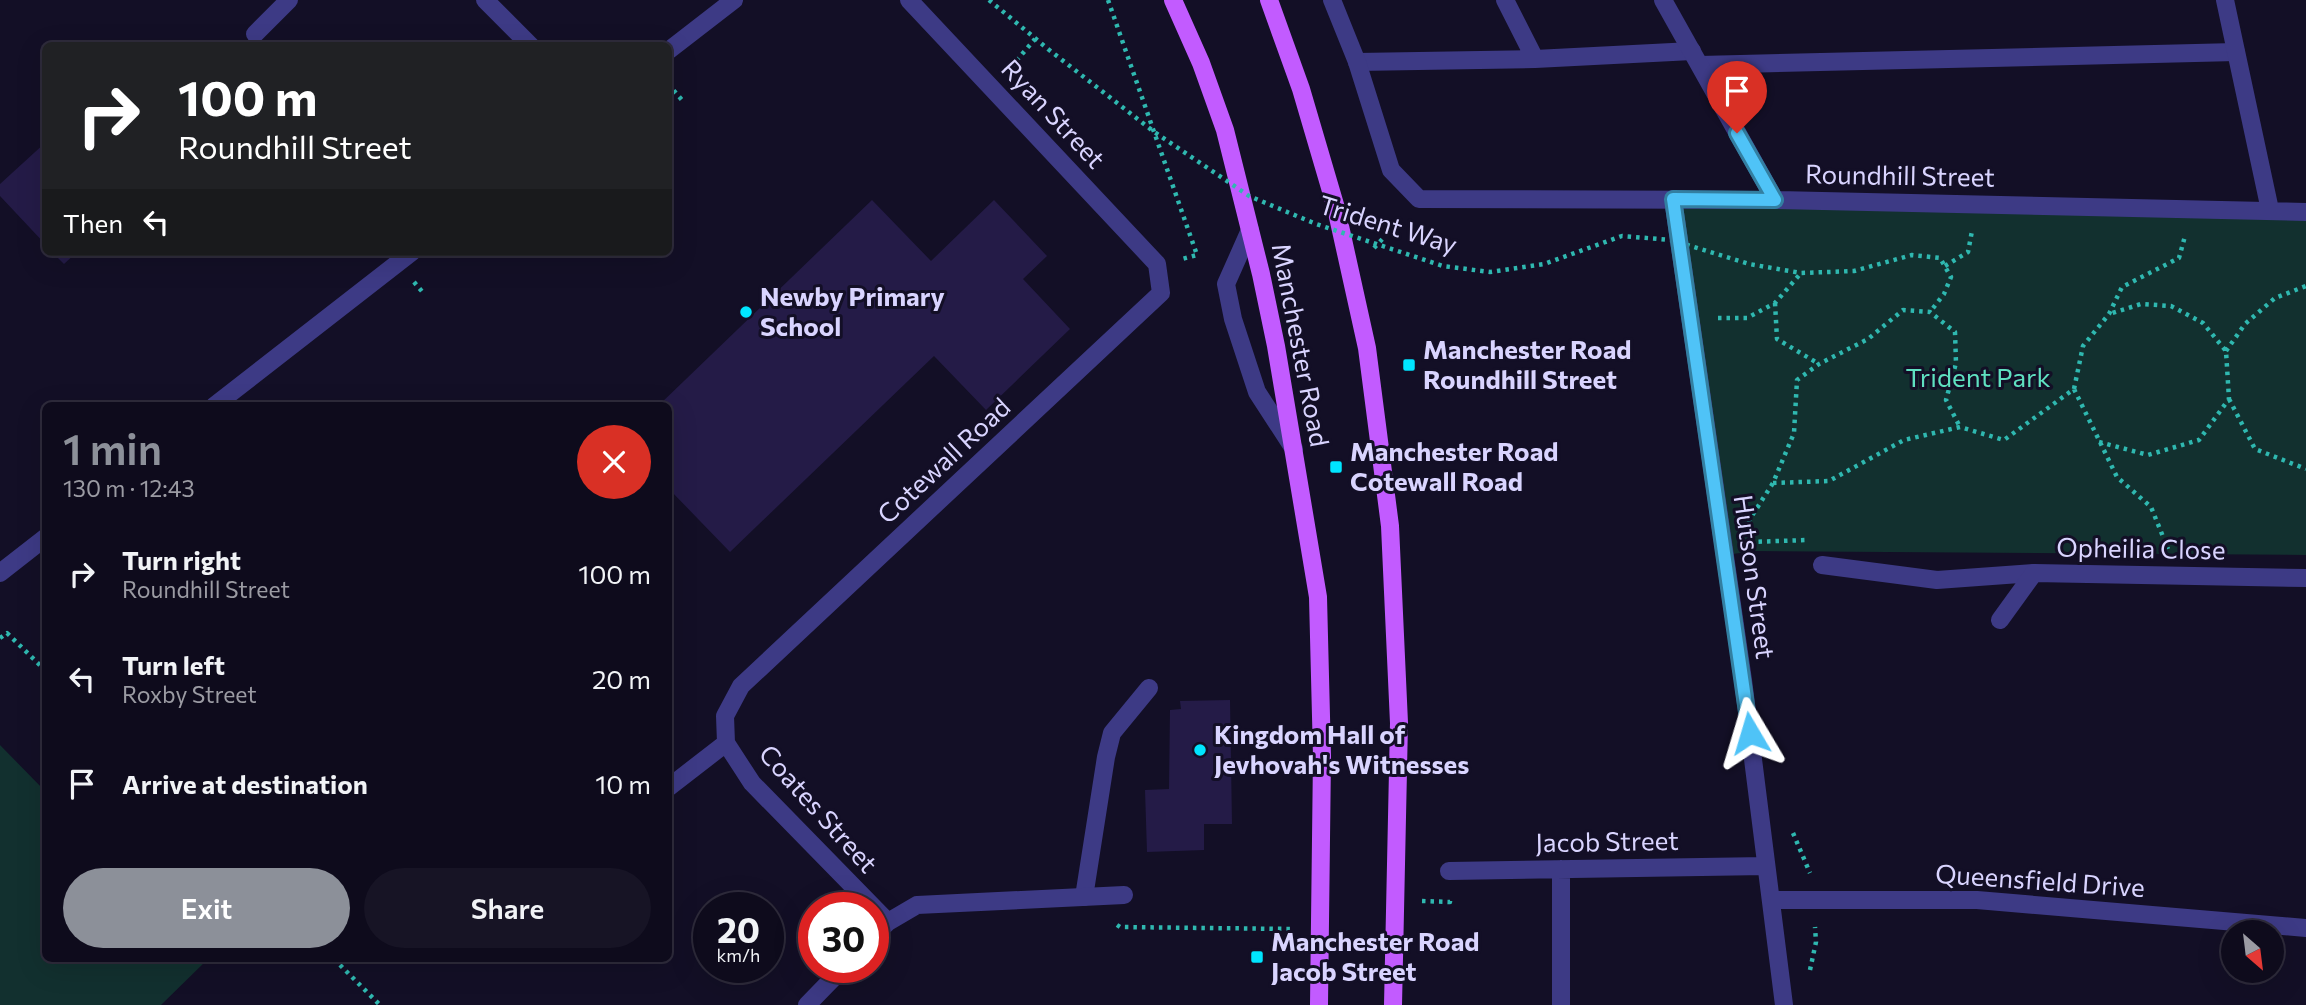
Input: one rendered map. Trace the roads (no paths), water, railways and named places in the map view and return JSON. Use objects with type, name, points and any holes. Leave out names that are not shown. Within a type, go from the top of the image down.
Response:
[{"type":"main road","name":"Manchester Road","points":[[1173,0],[1201,63],[1225,130],[1270,312],[1318,597],[1322,756],[1320,1005]]},
{"type":"main road","points":[[1269,0],[1301,89],[1336,208],[1367,348],[1390,526],[1399,723],[1393,1005]]},
{"type":"street","points":[[255,34],[289,0]]},
{"type":"street","points":[[485,0],[527,42]]},
{"type":"street","points":[[672,48],[734,0]]},
{"type":"street","name":"Ryan Street","points":[[909,0],[1157,264]]},
{"type":"street","points":[[1332,0],[1357,62],[2236,52]]},
{"type":"street","points":[[1505,0],[1535,60]]},
{"type":"street","points":[[1663,0],[1775,200]]},
{"type":"street","points":[[2225,0],[2270,210]]},
{"type":"street","name":"Roundhill Street","points":[[1357,62],[1391,170],[1419,199],[1775,200],[2306,212]]},
{"type":"street","name":"Hutson Street","points":[[1673,199],[1741,667],[1784,1005]]},
{"type":"street","points":[[1250,230],[1226,284],[1233,319],[1257,392],[1294,449]]},
{"type":"street","points":[[219,402],[407,256]]},
{"type":"street","name":"Cotewall Road","points":[[741,686],[1161,293],[1157,264]]},
{"type":"street","points":[[4,562],[42,539]]},
{"type":"street","points":[[1822,565],[1937,580],[2034,573]]},
{"type":"street","name":"Opheilia Close","points":[[2000,620],[2034,573],[2306,578]]},
{"type":"street","name":"Coates Street","points":[[741,686],[725,716],[726,743],[752,783],[859,892]]},
{"type":"street","points":[[1084,897],[1112,733],[1149,688]]},
{"type":"street","points":[[672,785],[726,743]]},
{"type":"street","name":"Jacob Street","points":[[1449,871],[1766,866]]},
{"type":"street","points":[[1561,869],[1561,1005]]},
{"type":"street","points":[[889,921],[917,905],[1124,895]]},
{"type":"street","name":"Queensfield Drive","points":[[1771,900],[1977,900],[2306,928]]},
{"type":"street","points":[[807,1005],[828,983]]},
{"type":"place","name":"Newby Primary School","points":[[746,312]]},
{"type":"place","name":"Manchester Road Roundhill Street","points":[[1409,365]]},
{"type":"place","name":"Manchester Road Cotewall Road","points":[[1336,467]]},
{"type":"place","name":"Kingdom Hall of Jevhovah's Witnesses","points":[[1200,750]]},
{"type":"place","name":"Manchester Road Jacob Street","points":[[1257,957]]},
{"type":"park label","name":"Trident Park","points":[[1978,378]]}]
